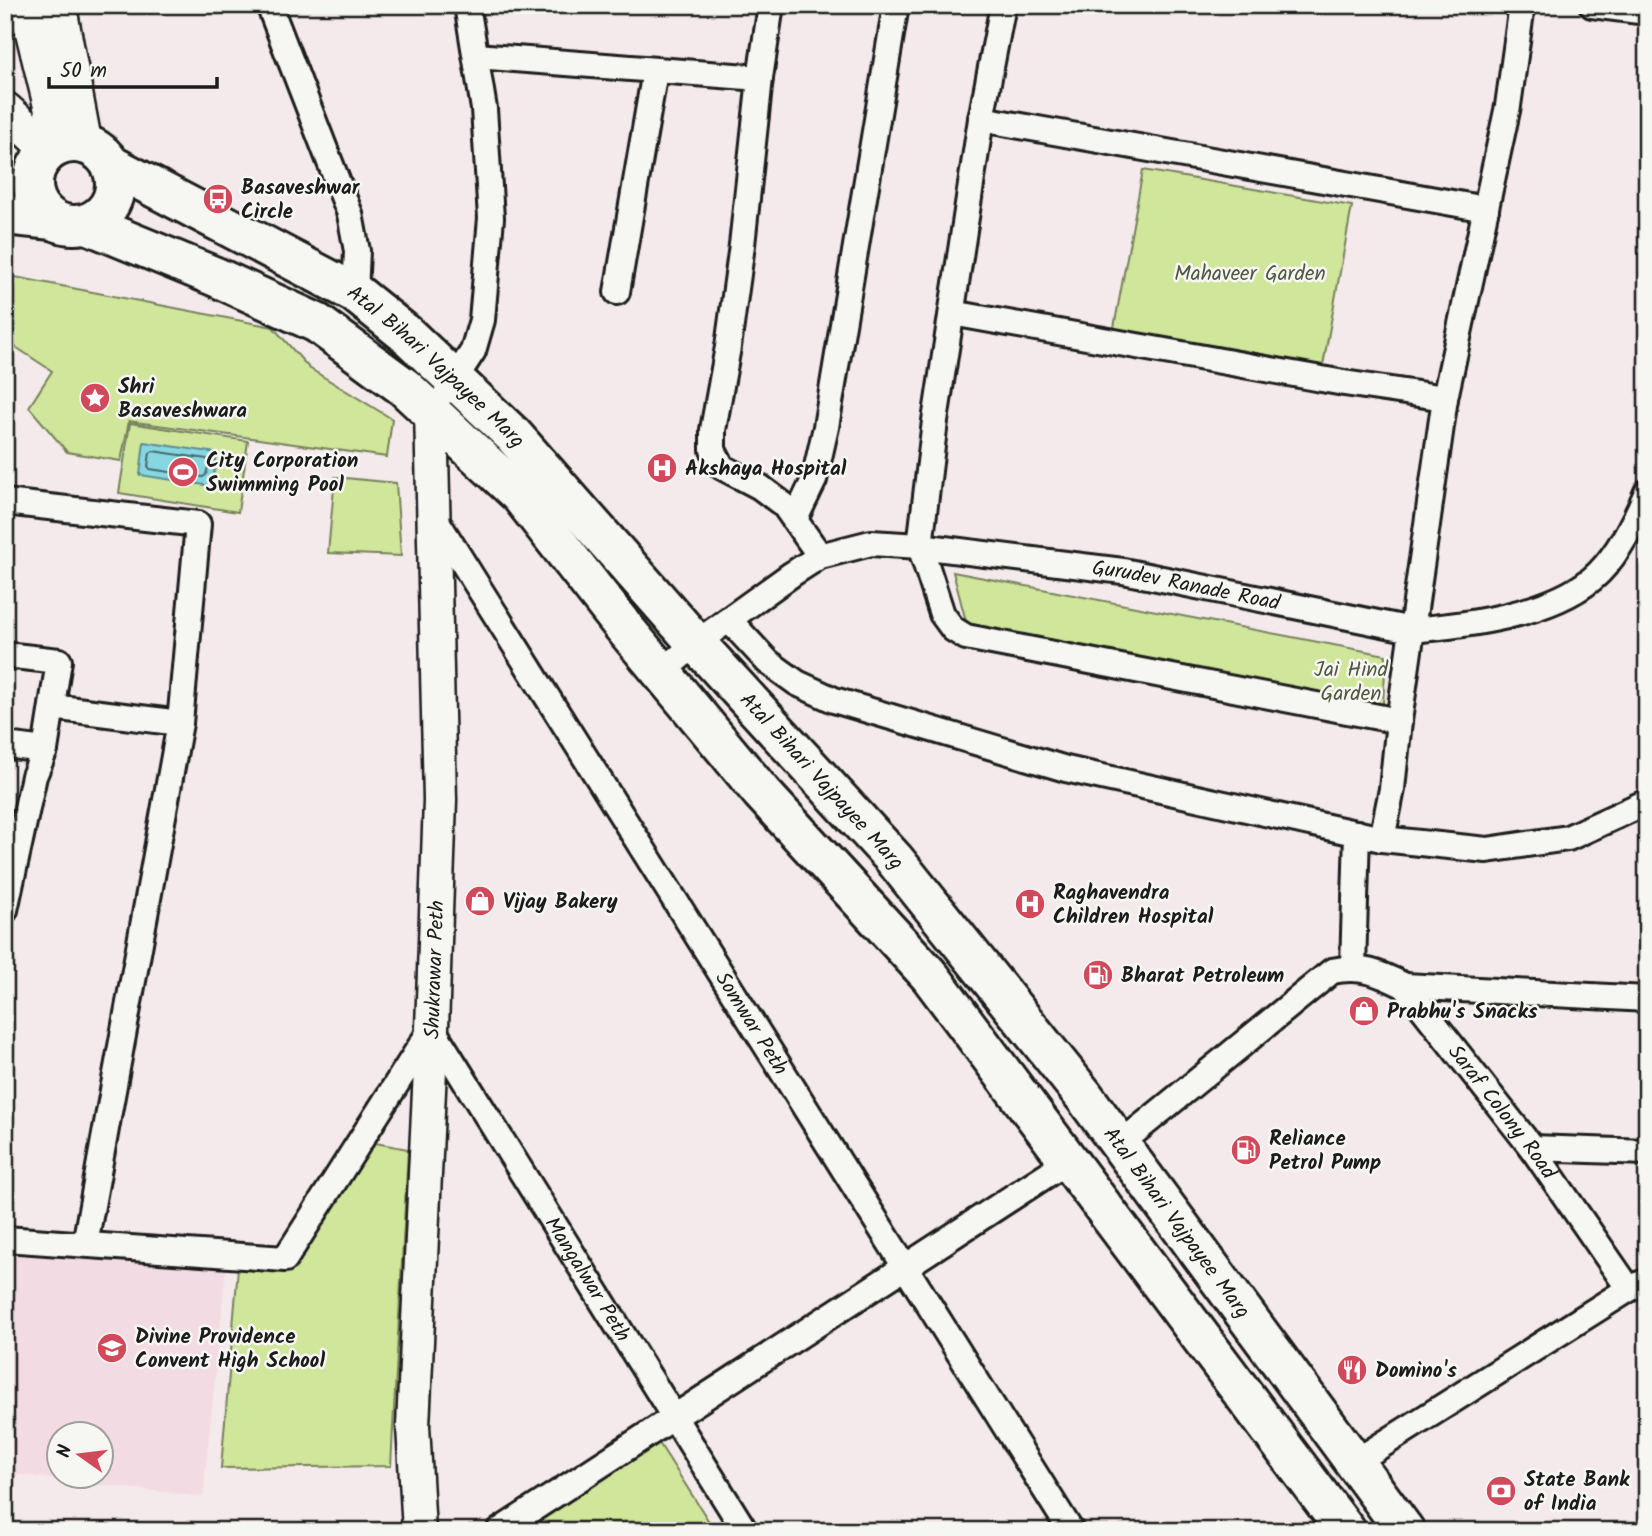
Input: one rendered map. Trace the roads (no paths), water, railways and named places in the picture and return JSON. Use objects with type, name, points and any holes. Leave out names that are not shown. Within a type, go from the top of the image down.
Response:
[{"type":"main road","points":[[27,5],[58,157]]},
{"type":"main road","points":[[5,110],[58,157],[115,188],[107,211],[70,222],[44,213],[33,192],[58,157],[58,5]]},
{"type":"main road","name":"Atal Bihari Vajpayee Marg","points":[[58,157],[355,293],[406,334],[443,396],[622,625],[761,792],[930,976],[1346,1531]]},
{"type":"main road","name":"Atal Bihari Vajpayee Marg","points":[[5,215],[70,222],[216,277],[317,323],[404,387],[443,396],[513,435],[696,643],[894,859],[1120,1144],[1405,1531]]},
{"type":"street","points":[[269,5],[350,214],[357,251],[355,293]]},
{"type":"street","points":[[443,396],[473,351],[482,320],[491,218],[484,109],[467,5]]},
{"type":"street","points":[[771,5],[741,245],[713,430],[713,450],[722,467],[760,487],[784,505],[820,556]]},
{"type":"street","points":[[795,519],[814,480],[825,427],[896,5]]},
{"type":"street","points":[[1003,5],[981,119],[935,421],[920,546],[942,614],[953,629],[966,637],[1399,721]]},
{"type":"street","points":[[1382,839],[1392,789],[1399,721],[1445,398],[1508,106],[1522,5]]},
{"type":"street","points":[[1592,5],[1647,12]]},
{"type":"street","points":[[476,56],[760,78]]},
{"type":"street","points":[[617,292],[654,71]]},
{"type":"street","points":[[981,119],[1486,209]]},
{"type":"street","points":[[952,313],[1344,383],[1445,398]]},
{"type":"street","name":"Shukrawar Peth","points":[[419,1531],[413,1426],[440,800],[433,515],[443,396]]},
{"type":"street","name":"Gurudev Ranade Road","points":[[662,672],[696,643],[792,573],[820,556],[871,543],[920,546],[1123,571],[1412,630],[1508,616],[1530,610],[1576,589],[1593,578],[1622,543],[1647,492]]},
{"type":"street","points":[[5,502],[198,524],[180,723],[85,1244]]},
{"type":"street","name":"Somwar Peth","points":[[433,515],[1071,1531]]},
{"type":"street","points":[[729,620],[768,662],[797,683],[834,700],[1066,769],[1382,839],[1487,850],[1568,838],[1647,802]]},
{"type":"street","points":[[5,655],[59,661],[45,750],[34,776],[5,910]]},
{"type":"street","points":[[52,707],[180,723]]},
{"type":"street","points":[[5,745],[45,750]]},
{"type":"street","points":[[1120,1144],[1332,971],[1353,967],[1357,833]]},
{"type":"street","name":"Saraf Colony Road","points":[[1353,967],[1383,975],[1405,986],[1638,1285],[1355,1462]]},
{"type":"street","points":[[1405,986],[1647,999]]},
{"type":"street","points":[[5,1239],[285,1259],[432,1028]]},
{"type":"street","name":"Mangalwar Peth","points":[[432,1028],[745,1531]]},
{"type":"street","points":[[1532,1148],[1647,1152]]},
{"type":"street","points":[[499,1531],[1068,1161]]},
{"type":"water","name":"City Corporation Swimming Pool","points":[[144,442],[217,453],[212,486],[140,475]]},
{"type":"place","name":"Basaveshwar Circle","points":[[218,199]]},
{"type":"place","name":"Shri Basaveshwara","points":[[95,398]]},
{"type":"place","name":"Akshaya Hospital","points":[[662,468]]},
{"type":"place","name":"City Corporation Swimming Pool","points":[[183,472]]},
{"type":"place","name":"Vijay Bakery","points":[[480,901]]},
{"type":"place","name":"Raghavendra Children Hospital","points":[[1030,904]]},
{"type":"place","name":"Bharat Petroleum","points":[[1098,975]]},
{"type":"place","name":"Prabhu's Snacks","points":[[1364,1011]]},
{"type":"place","name":"Reliance Petrol Pump","points":[[1246,1150]]},
{"type":"place","name":"Divine Providence Convent High School","points":[[112,1348]]},
{"type":"place","name":"Domino's","points":[[1352,1370]]},
{"type":"place","name":"State Bank of India","points":[[1501,1491]]},
{"type":"park label","name":"Mahaveer Garden","points":[[1250,273]]},
{"type":"park label","name":"Jai Hind Garden","points":[[1351,681]]}]
